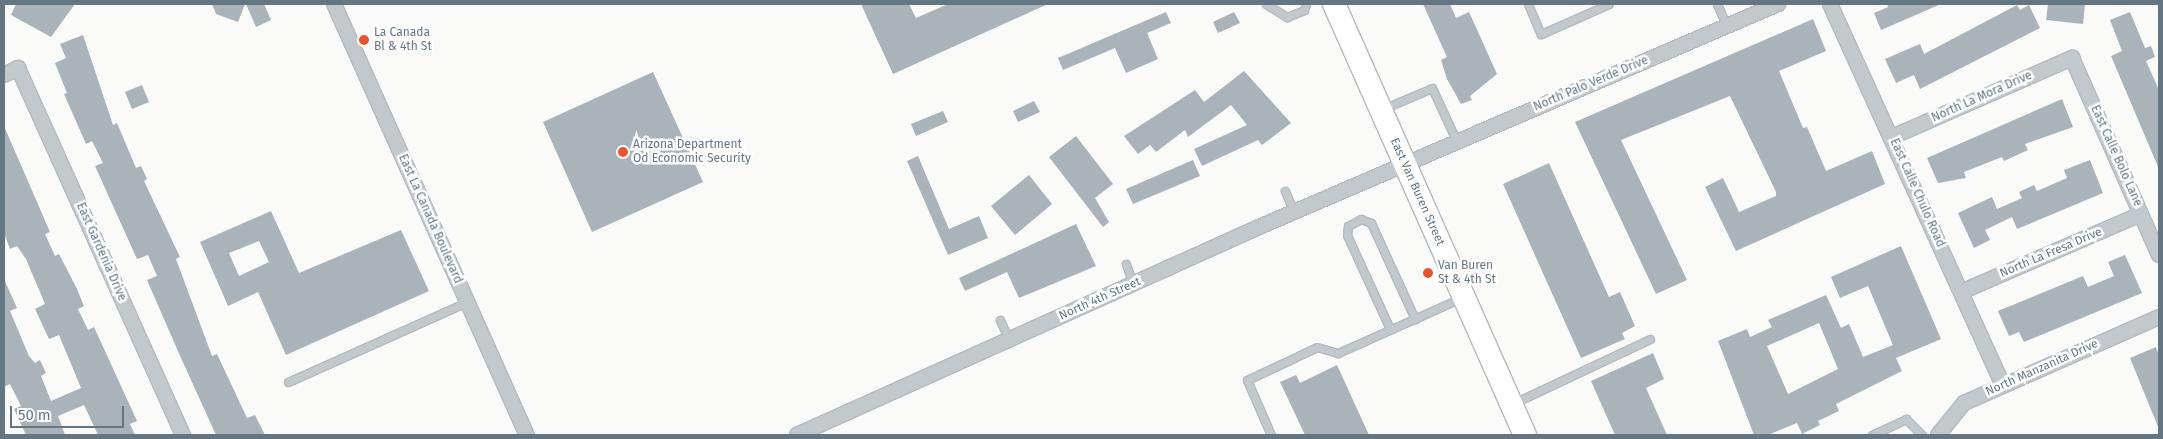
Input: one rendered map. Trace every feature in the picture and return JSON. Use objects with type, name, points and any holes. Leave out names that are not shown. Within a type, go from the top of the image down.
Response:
[{"type":"main road","name":"East Van Buren Street","points":[[1334,4],[1525,435]]},
{"type":"street","name":"East La Canada Boulevard","points":[[334,4],[527,435]]},
{"type":"street","name":"North Palo Verde Drive","points":[[1405,164],[1778,4]]},
{"type":"street","name":"East Calle Chulo Road","points":[[1830,4],[1892,137],[2002,384]]},
{"type":"street","name":"North La Mora Drive","points":[[1892,137],[2072,58]]},
{"type":"street","name":"East Calle Bolo Lane","points":[[2072,58],[2159,255]]},
{"type":"street","name":"East Gardenia Drive","points":[[4,74],[18,68],[183,435]]},
{"type":"street","name":"North 4th Street","points":[[796,435],[1405,164]]},
{"type":"street","name":"North La Fresa Drive","points":[[1961,292],[2141,214]]},
{"type":"street","name":"North Manzanita Drive","points":[[1938,435],[1964,403],[2002,384],[2159,317]]},
{"type":"lane","points":[[1266,4],[1287,17],[1304,10],[1306,4]]},
{"type":"lane","points":[[1528,4],[1541,34],[1608,4]]},
{"type":"lane","points":[[1717,4],[1727,26]]},
{"type":"lane","points":[[1381,110],[1432,88],[1457,142]]},
{"type":"lane","points":[[1285,191],[1294,212]]},
{"type":"lane","points":[[1390,329],[1347,235],[1348,226],[1361,220],[1371,223],[1414,319]]},
{"type":"lane","points":[[1126,264],[1133,284]]},
{"type":"lane","points":[[1271,435],[1247,380],[1317,346],[1338,353],[1464,297]]},
{"type":"lane","points":[[288,382],[467,302]]},
{"type":"lane","points":[[1000,320],[1009,340]]},
{"type":"lane","points":[[1511,404],[1650,339]]},
{"type":"lane","points":[[1872,435],[1906,419],[1922,435]]},
{"type":"building","points":[[16,4],[75,4],[51,37],[11,15]]},
{"type":"building","points":[[212,4],[245,4],[238,22],[216,14]]},
{"type":"building","points":[[246,4],[264,4],[271,20],[256,27]]},
{"type":"building","points":[[861,4],[909,4],[916,18],[948,4],[1048,4],[893,74]]},
{"type":"building","points":[[1423,4],[1450,4],[1456,18],[1469,12],[1497,74],[1470,96],[1472,100],[1461,104],[1447,79],[1441,60],[1447,57]]},
{"type":"building","points":[[1887,4],[1941,4],[1881,30],[1874,13],[1888,7]]},
{"type":"building","points":[[2048,4],[2085,4],[2083,24],[2046,20]]},
{"type":"building","points":[[2017,5],[2020,10],[2029,5],[2040,28],[1920,89],[1914,75],[1896,83],[1885,59],[1920,44],[1924,54]]},
{"type":"building","points":[[1166,12],[1171,23],[1147,33],[1158,59],[1126,73],[1115,48],[1063,70],[1058,58]]},
{"type":"building","points":[[1234,12],[1240,23],[1218,33],[1213,22]]},
{"type":"building","points":[[2130,12],[2145,48],[2151,46],[2155,57],[2146,61],[2159,90],[2159,169],[2111,56],[2122,51],[2110,20]]},
{"type":"building","points":[[1813,19],[1826,51],[1779,71],[1803,128],[1807,127],[1826,171],[1872,151],[1885,184],[1736,251],[1705,187],[1723,178],[1739,212],[1776,196],[1776,192],[1730,96],[1621,140],[1687,280],[1656,294],[1575,122]]},
{"type":"building","points":[[83,35],[113,125],[117,123],[136,168],[141,166],[147,179],[144,181],[180,257],[176,259],[212,356],[217,354],[247,418],[255,415],[265,435],[216,435],[147,280],[157,276],[148,255],[137,259],[95,166],[103,163],[92,141],[86,144],[64,94],[67,93],[55,63],[66,58],[60,44]]},
{"type":"building","points":[[1244,71],[1291,123],[1262,145],[1258,140],[1202,166],[1194,149],[1247,125],[1231,105],[1188,137],[1185,130],[1156,152],[1150,145],[1138,154],[1124,136],[1195,90],[1204,102]]},
{"type":"building","name":"Arizona Department Od Economic Security","points":[[653,72],[703,182],[592,232],[543,122]]},
{"type":"building","points":[[142,85],[149,102],[132,109],[125,92]]},
{"type":"building","points":[[2062,99],[2073,127],[2025,144],[2028,150],[2004,161],[2002,157],[1964,172],[1966,178],[1938,183],[1927,158]]},
{"type":"building","points":[[1034,101],[1040,112],[1018,122],[1013,111]]},
{"type":"building","points":[[943,111],[948,122],[916,136],[911,124]]},
{"type":"building","points":[[4,126],[50,232],[45,234],[55,256],[59,254],[84,306],[78,309],[88,330],[94,327],[137,421],[130,424],[135,435],[98,435],[84,405],[58,416],[65,435],[26,435],[14,409],[21,406],[10,384],[4,387],[4,279],[17,308],[10,311],[29,356],[35,363],[40,360],[46,373],[41,376],[51,401],[81,388],[59,335],[49,339],[35,309],[45,304],[26,259],[17,246],[10,249],[4,233]]},
{"type":"building","points":[[1076,136],[1113,184],[1095,198],[1109,222],[1103,227],[1049,157]]},
{"type":"building","points":[[918,156],[949,229],[979,216],[988,238],[948,255],[907,161]]},
{"type":"building","points":[[1193,160],[1200,176],[1133,204],[1126,189]]},
{"type":"building","points":[[2090,160],[2103,193],[2017,229],[2012,217],[1985,230],[1990,240],[1974,248],[1958,213],[1992,197],[1997,209],[2022,198],[2019,192],[2034,185],[2037,191],[2067,178],[2064,170]]},
{"type":"building","points":[[1549,163],[1609,297],[1620,292],[1635,326],[1622,333],[1625,339],[1581,358],[1503,184]]},
{"type":"building","points":[[1029,175],[1052,204],[1015,235],[991,206]]},
{"type":"building","points":[[271,211],[299,273],[401,230],[429,291],[286,355],[258,292],[228,306],[200,242]],"holes":[[[259,241],[269,262],[239,276],[229,253]]]},
{"type":"building","points":[[1076,224],[1096,266],[1019,298],[1007,272],[965,291],[959,278]]},
{"type":"building","points":[[1901,246],[1941,339],[1896,358],[1902,371],[1836,404],[1839,411],[1818,421],[1820,425],[1802,434],[1797,423],[1768,435],[1754,435],[1718,341],[1747,329],[1750,337],[1772,327],[1768,320],[1826,295],[1841,328],[1849,324],[1863,357],[1893,345],[1868,286],[1840,298],[1831,277]],"holes":[[[1819,323],[1838,369],[1788,394],[1767,346]]]},
{"type":"building","points":[[2125,255],[2142,293],[2024,342],[2019,332],[2009,336],[1998,311],[2083,276],[2088,287],[2114,276],[2108,262]]},
{"type":"building","points":[[2156,347],[2159,356],[2159,429],[2130,358]]},
{"type":"building","points":[[1653,353],[1664,379],[1646,388],[1667,435],[1615,435],[1591,381]]},
{"type":"building","points":[[1337,365],[1369,435],[1305,435],[1280,382],[1296,375],[1300,383]]},
{"type":"place","name":"La Canada Bl & 4th St","points":[[364,40]]},
{"type":"place","name":"Arizona Department Od Economic Security","points":[[623,152]]},
{"type":"place","name":"Van Buren St & 4th St","points":[[1428,273]]}]
